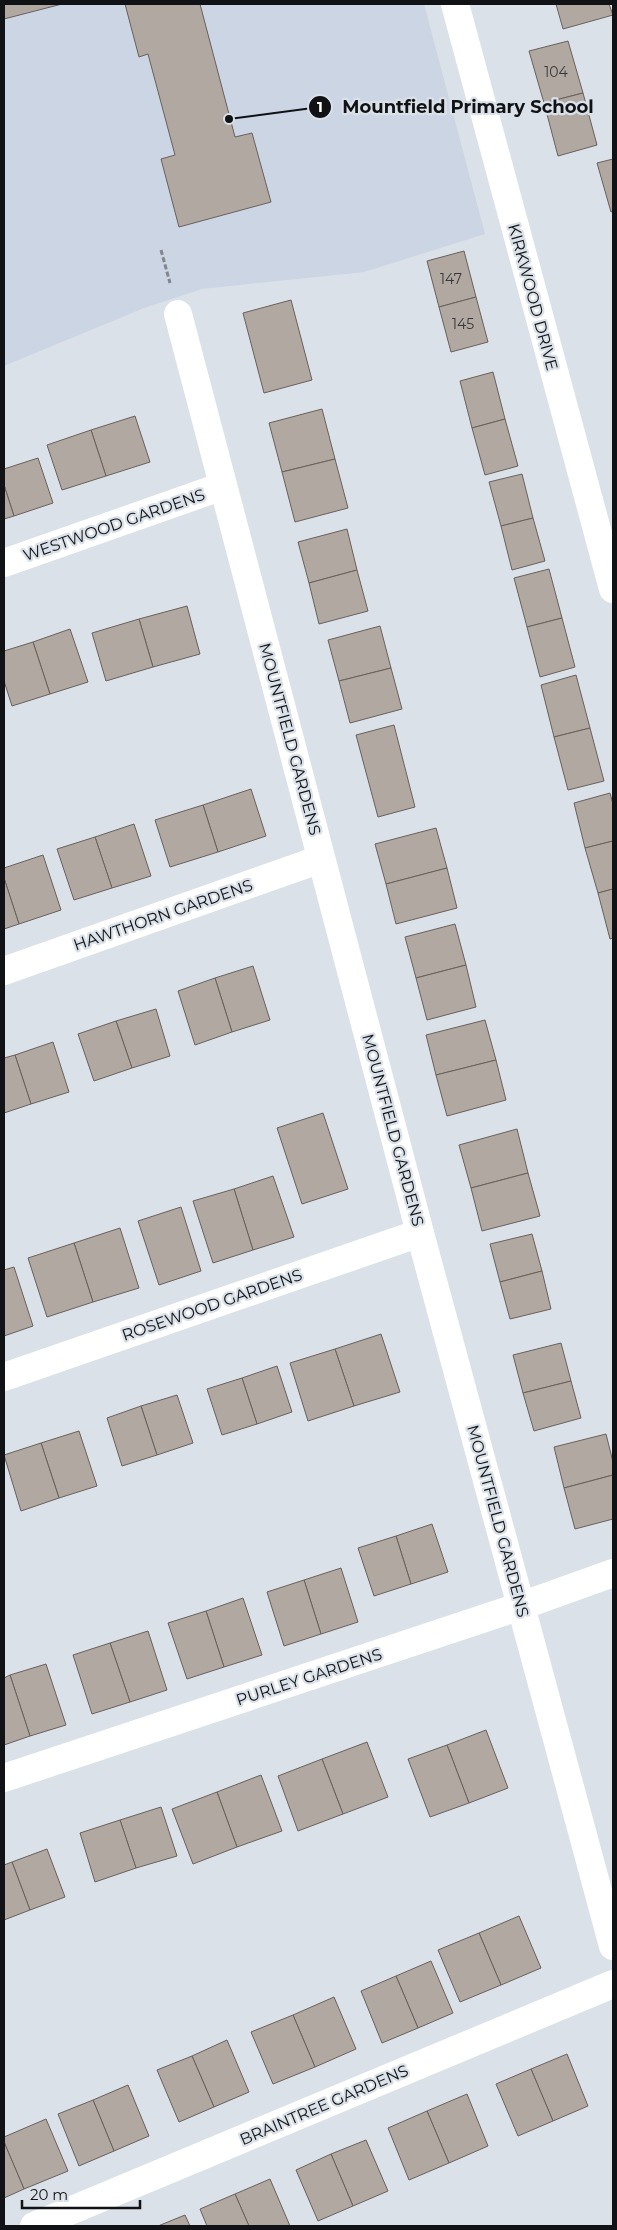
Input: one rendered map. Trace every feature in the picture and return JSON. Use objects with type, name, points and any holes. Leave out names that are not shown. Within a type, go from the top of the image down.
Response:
[{"type":"street","name":"KIRKWOOD DRIVE","points":[[455,4],[613,589]]},
{"type":"street","name":"MOUNTFIELD GARDENS","points":[[178,314],[420,1233],[613,1946]]},
{"type":"street","name":"WESTWOOD GARDENS","points":[[4,563],[224,486]]},
{"type":"street","name":"HAWTHORN GARDENS","points":[[4,971],[322,859]]},
{"type":"street","name":"ROSEWOOD GARDENS","points":[[4,1377],[420,1233]]},
{"type":"street","name":"PURLEY GARDENS","points":[[4,1778],[522,1606],[613,1572]]},
{"type":"street","name":"BRAINTREE GARDENS","points":[[34,2226],[613,1984]]},
{"type":"shaded area","points":[[4,4],[424,4],[485,234],[364,272],[202,289],[144,308],[4,366]]},
{"type":"building","points":[[4,4],[62,4],[4,19]]},
{"type":"building","points":[[125,4],[200,4],[235,137],[252,133],[271,202],[179,227],[161,159],[175,155],[148,54],[139,57]]},
{"type":"building","points":[[556,4],[609,4],[613,15],[563,29]]},
{"type":"building","points":[[568,41],[583,93],[544,103],[529,51]]},
{"type":"building","points":[[583,93],[597,145],[558,156],[544,103]]},
{"type":"building","points":[[613,159],[613,211],[611,212],[597,163]]},
{"type":"building","points":[[464,251],[476,297],[439,307],[427,261]]},
{"type":"building","points":[[476,297],[488,342],[451,352],[439,307]]},
{"type":"building","points":[[291,300],[312,380],[264,393],[243,313]]},
{"type":"building","points":[[493,372],[505,419],[472,428],[460,381]]},
{"type":"building","points":[[322,409],[335,459],[282,472],[269,423]]},
{"type":"building","points":[[135,416],[150,462],[106,476],[91,430]]},
{"type":"building","points":[[505,419],[518,466],[485,475],[472,428]]},
{"type":"building","points":[[91,430],[106,476],[62,490],[47,445]]},
{"type":"building","points":[[38,458],[53,503],[14,516],[4,485],[4,469]]},
{"type":"building","points":[[335,459],[348,508],[295,522],[282,472]]},
{"type":"building","points":[[522,474],[533,518],[501,526],[489,482]]},
{"type":"building","points":[[4,485],[14,516],[4,519]]},
{"type":"building","points":[[533,518],[545,561],[512,570],[501,526]]},
{"type":"building","points":[[347,529],[357,570],[309,583],[298,542]]},
{"type":"building","points":[[549,569],[562,618],[527,627],[514,578]]},
{"type":"building","points":[[357,570],[368,611],[319,624],[309,583]]},
{"type":"building","points":[[187,606],[200,654],[153,667],[139,619]]},
{"type":"building","points":[[562,618],[575,667],[540,677],[527,627]]},
{"type":"building","points":[[139,619],[153,667],[106,681],[92,633]]},
{"type":"building","points":[[380,626],[391,668],[339,681],[328,640]]},
{"type":"building","points":[[70,629],[88,682],[50,694],[33,642]]},
{"type":"building","points":[[33,642],[50,694],[12,706],[4,681],[4,651]]},
{"type":"building","points":[[391,668],[402,709],[350,723],[339,681]]},
{"type":"building","points":[[576,675],[590,728],[554,737],[541,685]]},
{"type":"building","points":[[394,725],[415,807],[378,817],[356,735]]},
{"type":"building","points":[[590,728],[604,781],[568,790],[554,737]]},
{"type":"building","points":[[251,789],[266,836],[218,852],[203,805]]},
{"type":"building","points":[[610,793],[613,804],[613,841],[585,848],[574,803]]},
{"type":"building","points":[[203,805],[218,852],[170,867],[155,820]]},
{"type":"building","points":[[134,824],[151,876],[112,888],[95,837]]},
{"type":"building","points":[[436,828],[447,868],[386,884],[375,844]]},
{"type":"building","points":[[95,837],[112,888],[74,900],[57,849]]},
{"type":"building","points":[[613,841],[613,889],[598,893],[585,848]]},
{"type":"building","points":[[43,855],[61,910],[19,924],[4,878],[4,868]]},
{"type":"building","points":[[447,868],[457,908],[396,924],[386,884]]},
{"type":"building","points":[[4,878],[19,924],[4,929]]},
{"type":"building","points":[[613,889],[613,938],[610,939],[598,893]]},
{"type":"building","points":[[455,924],[466,965],[416,978],[405,937]]},
{"type":"building","points":[[466,965],[476,1007],[427,1020],[416,978]]},
{"type":"building","points":[[253,966],[270,1020],[232,1032],[215,978]]},
{"type":"building","points":[[215,978],[232,1032],[195,1045],[178,991]]},
{"type":"building","points":[[156,1009],[170,1056],[132,1068],[116,1021]]},
{"type":"building","points":[[485,1020],[496,1060],[436,1075],[426,1035]]},
{"type":"building","points":[[116,1021],[132,1068],[94,1081],[78,1034]]},
{"type":"building","points":[[53,1042],[69,1092],[31,1104],[15,1055]]},
{"type":"building","points":[[15,1055],[31,1104],[4,1113],[4,1058]]},
{"type":"building","points":[[496,1060],[506,1100],[447,1116],[436,1075]]},
{"type":"building","points":[[323,1113],[348,1189],[302,1204],[277,1128]]},
{"type":"building","points":[[517,1129],[528,1173],[471,1188],[459,1145]]},
{"type":"building","points":[[528,1173],[540,1216],[482,1231],[471,1188]]},
{"type":"building","points":[[273,1176],[294,1237],[253,1250],[234,1189]]},
{"type":"building","points":[[234,1189],[253,1250],[213,1263],[193,1201]]},
{"type":"building","points":[[181,1207],[201,1271],[159,1285],[138,1221]]},
{"type":"building","points":[[120,1228],[139,1288],[93,1302],[74,1243]]},
{"type":"building","points":[[532,1234],[542,1271],[500,1282],[490,1244]]},
{"type":"building","points":[[74,1243],[93,1302],[47,1317],[28,1258]]},
{"type":"building","points":[[14,1267],[33,1326],[4,1336],[4,1270]]},
{"type":"building","points":[[542,1271],[551,1309],[510,1319],[500,1282]]},
{"type":"building","points":[[381,1334],[400,1392],[354,1406],[335,1349]]},
{"type":"building","points":[[561,1343],[571,1381],[523,1393],[513,1355]]},
{"type":"building","points":[[335,1349],[354,1406],[308,1421],[290,1363]]},
{"type":"building","points":[[277,1366],[292,1412],[257,1424],[242,1378]]},
{"type":"building","points":[[242,1378],[257,1424],[222,1435],[207,1389]]},
{"type":"building","points":[[571,1381],[581,1418],[534,1431],[523,1393]]},
{"type":"building","points":[[177,1395],[193,1443],[157,1455],[141,1406]]},
{"type":"building","points":[[141,1406],[157,1455],[122,1466],[107,1418]]},
{"type":"building","points":[[79,1431],[97,1486],[59,1498],[41,1443]]},
{"type":"building","points":[[606,1434],[613,1462],[613,1475],[564,1488],[554,1447]]},
{"type":"building","points":[[41,1443],[59,1498],[21,1511],[4,1455]]},
{"type":"building","points":[[613,1475],[613,1519],[575,1529],[564,1488]]},
{"type":"building","points":[[432,1524],[448,1572],[411,1584],[396,1536]]},
{"type":"building","points":[[396,1536],[411,1584],[374,1596],[358,1548]]},
{"type":"building","points":[[341,1568],[358,1622],[321,1634],[304,1580]]},
{"type":"building","points":[[304,1580],[321,1634],[284,1646],[267,1592]]},
{"type":"building","points":[[243,1598],[262,1655],[224,1667],[206,1611]]},
{"type":"building","points":[[206,1611],[224,1667],[187,1679],[168,1623]]},
{"type":"building","points":[[148,1631],[167,1690],[130,1702],[110,1643]]},
{"type":"building","points":[[110,1643],[130,1702],[92,1714],[73,1655]]},
{"type":"building","points":[[46,1664],[66,1725],[30,1736],[10,1675]]},
{"type":"building","points":[[10,1675],[30,1736],[4,1745],[4,1678]]},
{"type":"building","points":[[486,1730],[508,1788],[469,1803],[447,1745]]},
{"type":"building","points":[[367,1742],[388,1797],[343,1814],[322,1759]]},
{"type":"building","points":[[447,1745],[469,1803],[430,1817],[408,1759]]},
{"type":"building","points":[[322,1759],[343,1814],[298,1831],[278,1776]]},
{"type":"building","points":[[261,1775],[282,1831],[237,1847],[217,1792]]},
{"type":"building","points":[[217,1792],[237,1847],[193,1864],[172,1809]]},
{"type":"building","points":[[161,1807],[177,1856],[136,1868],[120,1820]]},
{"type":"building","points":[[120,1820],[136,1868],[95,1882],[80,1833]]},
{"type":"building","points":[[47,1849],[65,1897],[30,1910],[12,1862]]},
{"type":"building","points":[[12,1862],[30,1910],[4,1920],[4,1865]]},
{"type":"building","points":[[519,1916],[541,1968],[501,1985],[479,1933]]},
{"type":"building","points":[[479,1933],[501,1985],[460,2002],[438,1950]]},
{"type":"building","points":[[431,1961],[453,2013],[418,2028],[396,1976]]},
{"type":"building","points":[[396,1976],[418,2028],[382,2043],[361,1991]]},
{"type":"building","points":[[334,1997],[356,2049],[315,2067],[293,2015]]},
{"type":"building","points":[[293,2015],[315,2067],[273,2084],[251,2032]]},
{"type":"building","points":[[227,2040],[249,2092],[214,2107],[192,2056]]},
{"type":"building","points":[[567,2054],[588,2106],[553,2121],[531,2069]]},
{"type":"building","points":[[192,2056],[214,2107],[179,2122],[157,2070]]},
{"type":"building","points":[[531,2069],[553,2121],[518,2136],[496,2084]]},
{"type":"building","points":[[128,2085],[149,2136],[114,2151],[93,2100]]},
{"type":"building","points":[[467,2094],[488,2146],[449,2163],[427,2111]]},
{"type":"building","points":[[93,2100],[114,2151],[79,2166],[58,2114]]},
{"type":"building","points":[[427,2111],[449,2163],[409,2180],[388,2128]]},
{"type":"building","points":[[46,2119],[68,2171],[24,2189],[4,2142],[4,2137]]},
{"type":"building","points":[[366,2140],[388,2191],[353,2206],[331,2154]]},
{"type":"building","points":[[4,2142],[24,2189],[4,2198]]},
{"type":"building","points":[[331,2154],[353,2206],[318,2221],[296,2170]]},
{"type":"building","points":[[270,2179],[290,2226],[249,2226],[235,2194]]},
{"type":"building","points":[[235,2194],[249,2226],[207,2226],[200,2209]]},
{"type":"building","points":[[185,2215],[190,2226],[158,2226]]},
{"type":"place","name":"Mountfield Primary School","points":[[229,119]]}]
